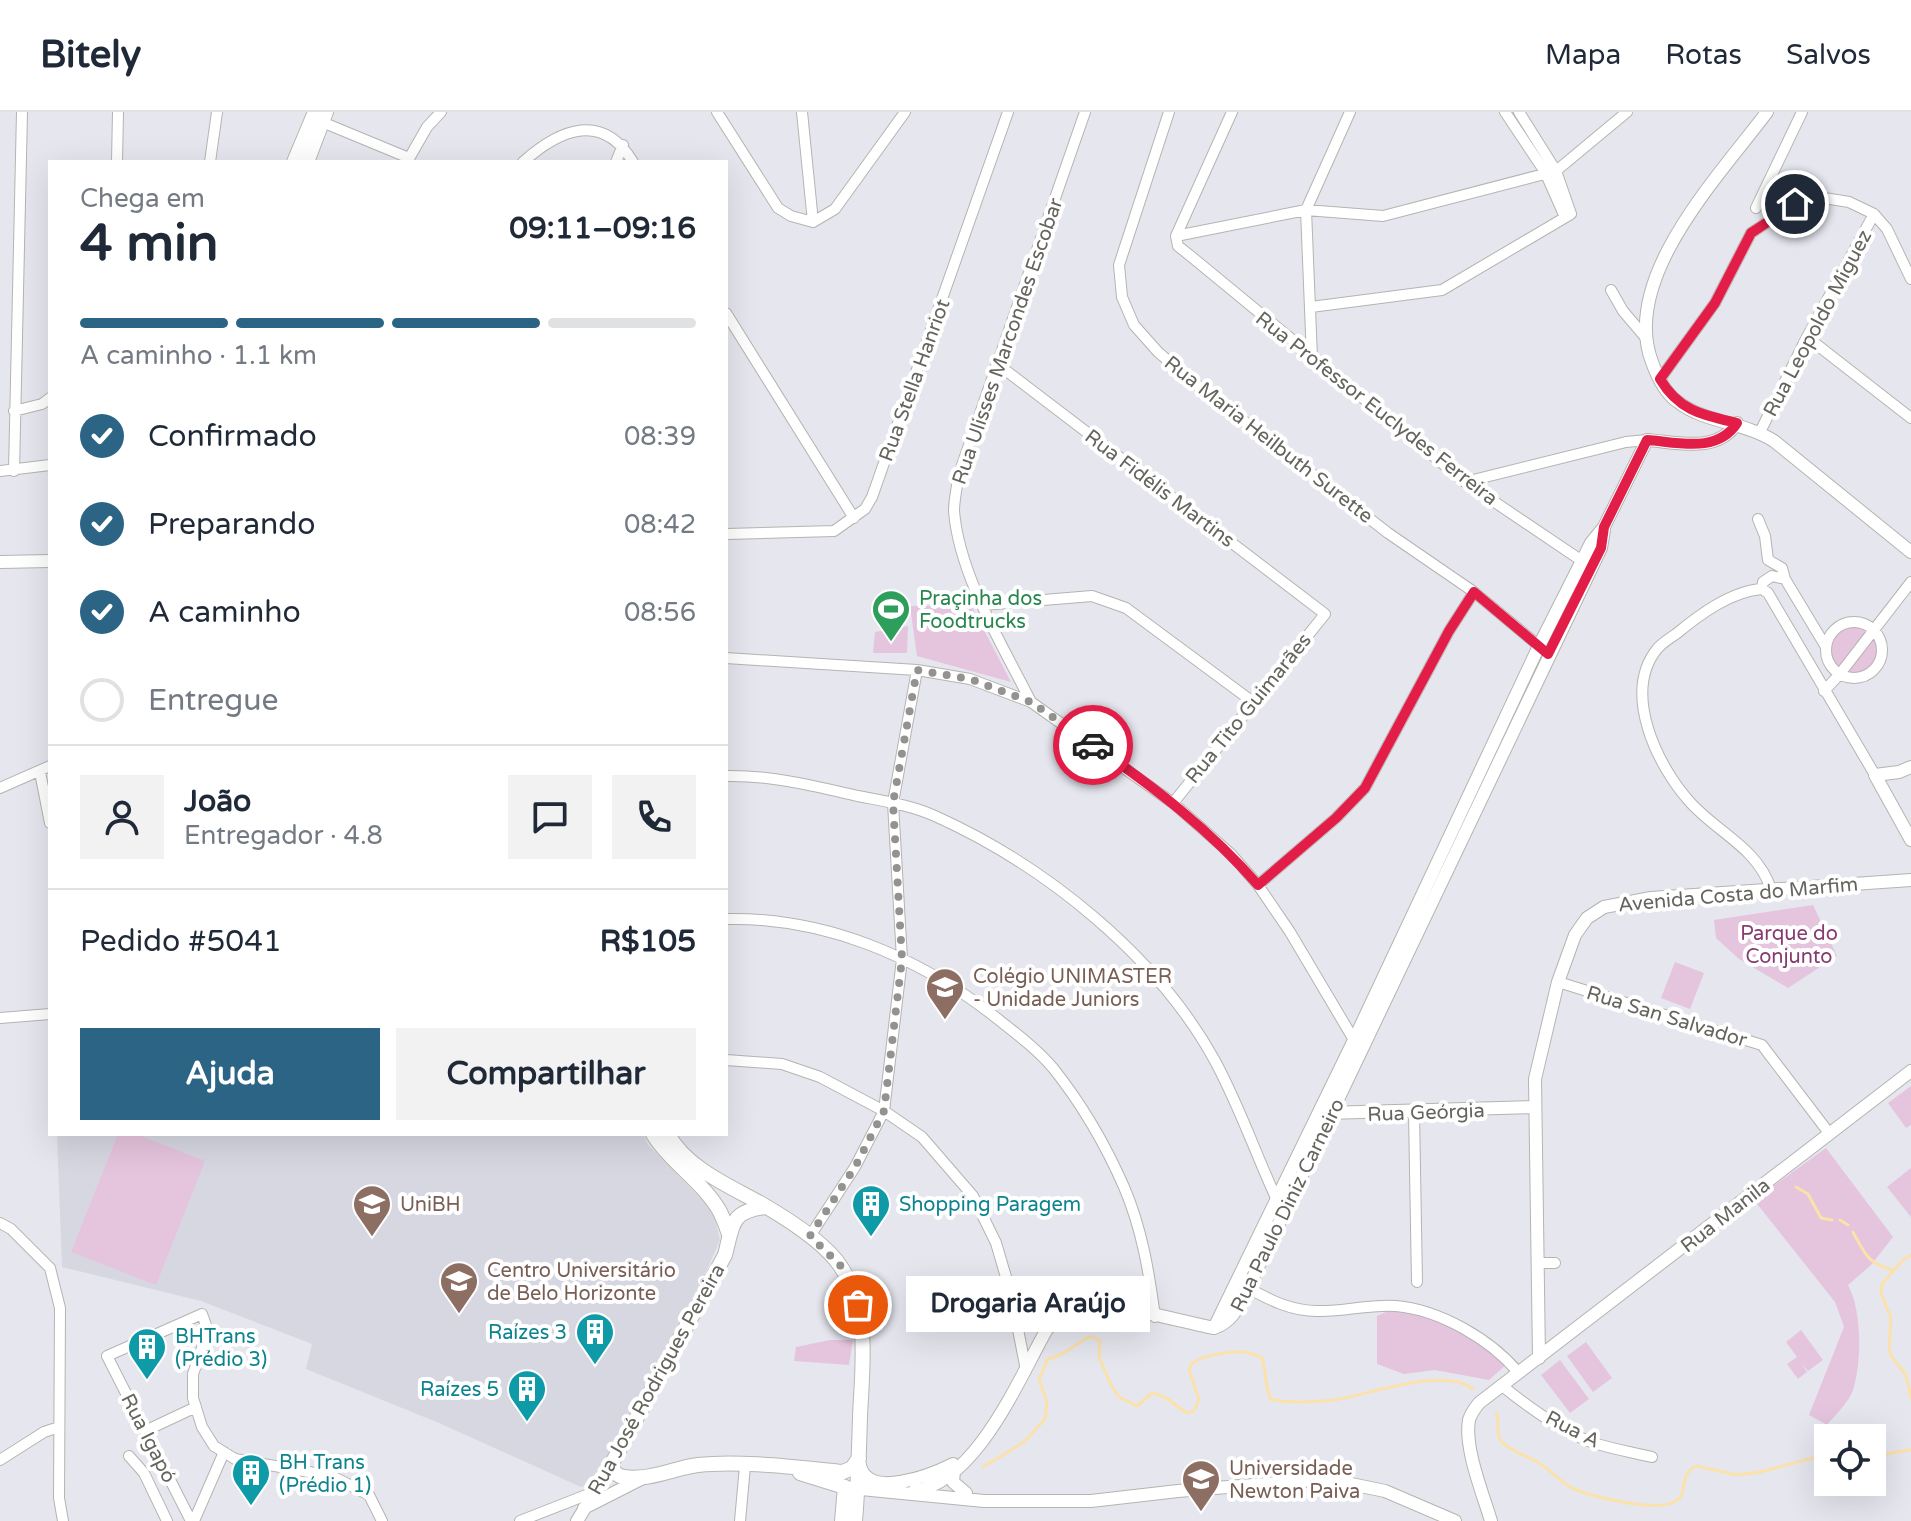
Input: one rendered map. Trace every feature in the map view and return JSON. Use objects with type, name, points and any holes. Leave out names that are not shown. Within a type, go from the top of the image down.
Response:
[{"type":"main road","points":[[295,160],[321,115]]},
{"type":"main road","points":[[308,160],[321,115]]},
{"type":"main road","points":[[654,1136],[664,1151],[720,1211],[729,1234]]},
{"type":"main road","points":[[669,1136],[708,1174],[810,1236],[840,1265],[858,1305],[864,1343],[859,1458],[842,1521]]},
{"type":"main road","points":[[729,1234],[741,1213],[750,1208],[766,1207]]},
{"type":"main road","name":"Rua José Rodrigues Pereira","points":[[611,1465],[725,1255],[729,1234]]},
{"type":"main road","points":[[611,1465],[619,1476],[641,1477],[699,1465],[781,1466],[843,1472],[852,1468],[859,1458]]},
{"type":"main road","points":[[781,1466],[852,1488]]},
{"type":"main road","points":[[852,1488],[855,1521]]},
{"type":"street","points":[[14,471],[22,112]]},
{"type":"street","points":[[117,160],[118,112]]},
{"type":"street","points":[[210,160],[217,112]]},
{"type":"street","points":[[321,115],[408,160],[427,127],[441,112]]},
{"type":"street","points":[[717,112],[778,208],[791,216],[813,222],[835,209],[905,112]]},
{"type":"street","points":[[802,112],[813,222]]},
{"type":"street","name":"Rua Stella Hanriot","points":[[854,518],[872,497],[1008,112]]},
{"type":"street","name":"Rua Ulisses Marcondes Escobar","points":[[1031,702],[983,605],[962,552],[954,510],[959,474],[1085,112]]},
{"type":"street","name":"Rua Maria Heilbuth Surette","points":[[1169,112],[1119,265],[1122,297],[1134,325],[1158,352],[1187,377],[1388,533],[1474,592],[1544,650]]},
{"type":"street","points":[[1176,236],[1232,112]]},
{"type":"street","points":[[1312,358],[1306,210],[1350,112]]},
{"type":"street","points":[[1505,112],[1550,172]]},
{"type":"street","points":[[1311,307],[1442,290],[1568,215],[1519,112]]},
{"type":"street","points":[[1767,112],[1676,234],[1654,280],[1646,313],[1647,350],[1660,379],[1676,401],[1689,409],[1760,432],[1911,552]]},
{"type":"street","points":[[1756,208],[1802,112]]},
{"type":"street","points":[[1176,236],[1306,210],[1383,216],[1550,172],[1624,113]]},
{"type":"street","points":[[526,160],[548,144],[575,131],[593,130],[611,135],[623,145],[632,160]]},
{"type":"street","points":[[617,160],[623,145]]},
{"type":"street","points":[[1660,379],[1715,303],[1751,233],[1795,204],[1818,197],[1849,202],[1874,214],[1887,229],[1910,277]]},
{"type":"street","name":"Rua Leopoldo Miguez","points":[[1760,432],[1874,214]]},
{"type":"street","name":"Rua Professor Euclydes Ferreira","points":[[1176,236],[1178,246],[1465,482],[1587,564]]},
{"type":"street","points":[[1611,290],[1623,311],[1646,338]]},
{"type":"street","points":[[728,316],[854,518],[834,531],[728,534]]},
{"type":"street","points":[[1807,337],[1911,418]]},
{"type":"street","name":"Rua Fidélis Martins","points":[[996,363],[1325,614]]},
{"type":"street","points":[[14,411],[48,400]]},
{"type":"street","points":[[1465,482],[1626,442],[1647,440],[1706,444],[1725,436],[1737,423]]},
{"type":"street","name":"Rua Paulo Diniz Carneiro","points":[[1214,1328],[1587,564],[1591,543],[1604,527],[1647,440]]},
{"type":"street","points":[[0,471],[48,465]]},
{"type":"street","points":[[1758,519],[1765,536],[1768,560],[1762,586],[1911,840]]},
{"type":"street","points":[[1768,560],[1782,568],[1785,579],[1826,647],[1831,667],[1839,675],[1849,679],[1861,678],[1877,668],[1882,656],[1882,643],[1874,630],[1853,621],[1840,625],[1830,634],[1826,647]]},
{"type":"street","points":[[0,562],[48,561]]},
{"type":"street","points":[[1771,889],[1754,857],[1702,813],[1677,785],[1647,729],[1643,693],[1657,650],[1700,614],[1762,586],[1772,576],[1785,579]]},
{"type":"street","points":[[1824,691],[1911,582]]},
{"type":"street","points":[[1258,885],[1336,818],[1365,788],[1449,631],[1474,592]]},
{"type":"street","points":[[983,605],[1092,596],[1112,601],[1126,608],[1253,702]]},
{"type":"street","name":"Rua Tito Guimarães","points":[[1173,803],[1325,614]]},
{"type":"street","points":[[728,658],[917,670],[970,679],[1031,702],[1173,803],[1231,854],[1258,885],[1290,932],[1354,1040]]},
{"type":"street","points":[[810,1236],[855,1167],[884,1111],[902,959],[893,803],[917,670]]},
{"type":"street","points":[[0,788],[48,767]]},
{"type":"street","points":[[1875,775],[1907,770]]},
{"type":"street","points":[[40,772],[48,813]]},
{"type":"street","points":[[728,776],[798,782],[933,815],[1008,855],[1109,929],[1162,986],[1215,1062],[1277,1200]]},
{"type":"street","name":"Rua Paulo Diniz Carneiro","points":[[1214,1328],[1224,1325],[1233,1316],[1248,1288],[1332,1115],[1478,788]]},
{"type":"street","name":"Avenida Costa do Marfim","points":[[1539,1358],[1535,1079],[1558,982],[1575,935],[1587,918],[1604,907],[1651,898],[1911,880]]},
{"type":"street","points":[[728,919],[803,925],[851,937],[926,969],[964,992],[1021,1037],[1052,1068],[1103,1144],[1125,1188],[1147,1259],[1155,1317]]},
{"type":"street","name":"Rua San Salvador","points":[[1558,982],[1762,1045],[1829,1133]]},
{"type":"street","points":[[0,1018],[48,1014]]},
{"type":"street","points":[[728,1060],[782,1064],[820,1077],[884,1111],[922,1137],[973,1196],[1000,1256],[1026,1370]]},
{"type":"street","name":"Rua Manila","points":[[1491,1521],[1466,1420],[1479,1403],[1911,1071]]},
{"type":"street","name":"Rua Geórgia","points":[[1318,1111],[1332,1115],[1534,1107]]},
{"type":"street","points":[[1414,1113],[1417,1282]]},
{"type":"street","points":[[0,1223],[11,1229],[50,1268],[60,1308],[59,1498],[63,1521]]},
{"type":"street","points":[[1539,1263],[1555,1263]]},
{"type":"street","points":[[1248,1288],[1276,1304],[1317,1312],[1395,1306],[1419,1310],[1467,1332],[1518,1372]]},
{"type":"street","points":[[897,1493],[925,1489],[954,1471],[992,1431],[1047,1329],[1078,1308],[1103,1306],[1214,1328]]},
{"type":"street","name":"Rua Igapó","points":[[192,1521],[107,1356],[202,1314],[208,1331],[193,1374],[196,1407]]},
{"type":"street","points":[[1019,1342],[1027,1349],[1036,1349]]},
{"type":"street","name":"Rua A","points":[[1501,1385],[1578,1436],[1607,1447],[1652,1457]]},
{"type":"street","points":[[145,1431],[196,1407],[202,1427],[214,1446],[235,1459],[332,1476],[369,1495],[382,1521]]},
{"type":"street","points":[[0,1460],[44,1432],[59,1427]]},
{"type":"street","points":[[192,1521],[224,1452]]},
{"type":"street","name":"Rua Igapó","points":[[129,1456],[144,1473],[167,1521]]},
{"type":"street","points":[[859,1458],[861,1472],[868,1479],[933,1485],[984,1501]]},
{"type":"street","points":[[910,1482],[966,1458]]},
{"type":"street","name":"Rua José Rodrigues Pereira","points":[[579,1516],[611,1465]]},
{"type":"street","points":[[740,1521],[745,1466]]},
{"type":"street","points":[[954,1471],[953,1482],[966,1493]]},
{"type":"street","points":[[520,1521],[641,1477]]},
{"type":"street","points":[[579,1516],[641,1477]]},
{"type":"street","points":[[852,1488],[984,1501],[1091,1501],[1170,1486],[1255,1478],[1327,1479],[1385,1491],[1455,1521]]},
{"type":"shaded area","name":"Centro Universitário de Belo Horizonte","points":[[57,1136],[644,1136],[648,1145],[713,1211],[720,1240],[706,1272],[596,1476],[591,1483],[581,1487],[439,1423],[306,1369],[312,1344],[201,1301],[62,1267]]},
{"type":"green space","points":[[971,605],[1011,682],[917,656],[910,606]]},
{"type":"green space","points":[[1854,623],[1874,631],[1882,651],[1874,671],[1854,679],[1834,671],[1826,651],[1834,631]]},
{"type":"green space","name":"Praçinha dos Foodtrucks","points":[[908,626],[907,653],[873,653],[875,632]]},
{"type":"green space","name":"Parque do Conjunto","points":[[1813,905],[1837,956],[1788,988],[1739,959],[1716,938],[1714,920]]},
{"type":"green space","points":[[1675,962],[1704,973],[1690,1009],[1661,998]]},
{"type":"green space","points":[[1911,1086],[1911,1125],[1906,1128],[1888,1103]]},
{"type":"green space","points":[[117,1136],[141,1136],[205,1161],[156,1285],[71,1252]]},
{"type":"green space","points":[[1826,1148],[1893,1237],[1871,1265],[1848,1285],[1858,1322],[1858,1365],[1851,1395],[1828,1424],[1809,1415],[1844,1327],[1835,1302],[1754,1200]]},
{"type":"green space","points":[[1911,1168],[1911,1217],[1887,1187]]},
{"type":"green space","points":[[1388,1311],[1423,1317],[1452,1328],[1508,1363],[1489,1380],[1435,1370],[1404,1374],[1377,1364],[1377,1316]]},
{"type":"green space","points":[[1801,1330],[1823,1360],[1808,1371],[1801,1363],[1807,1372],[1798,1379],[1787,1364],[1797,1357],[1786,1342]]},
{"type":"green space","points":[[830,1340],[853,1340],[849,1365],[794,1361],[796,1347]]},
{"type":"green space","points":[[1586,1342],[1612,1378],[1593,1392],[1567,1356]]},
{"type":"green space","points":[[1560,1360],[1589,1399],[1570,1413],[1541,1375]]},
{"type":"waterway","points":[[1796,1187],[1808,1194],[1821,1218],[1832,1220]]},
{"type":"waterway","points":[[1840,1220],[1848,1225]]},
{"type":"waterway","points":[[1853,1232],[1868,1257],[1878,1265],[1893,1270]]},
{"type":"waterway","points":[[1911,1255],[1882,1284],[1881,1293],[1891,1319],[1891,1356],[1906,1375],[1911,1398]]},
{"type":"waterway","points":[[983,1467],[1024,1442],[1045,1419],[1047,1402],[1039,1380],[1047,1360],[1088,1337],[1100,1341],[1099,1357],[1119,1397],[1137,1406],[1152,1393],[1158,1394],[1187,1413],[1194,1411],[1199,1399],[1189,1370],[1192,1363],[1227,1353],[1246,1353],[1262,1358],[1272,1400],[1334,1400],[1405,1384],[1443,1380],[1473,1389]]},
{"type":"waterway","points":[[1496,1413],[1498,1435],[1502,1442],[1535,1460],[1569,1486],[1595,1496],[1641,1505],[1676,1501],[1682,1494],[1687,1475],[1696,1466],[1738,1475],[1814,1458]]},
{"type":"waterway","points":[[1886,1454],[1911,1450]]},
{"type":"way so far","points":[[858,1305],[840,1265],[810,1236],[855,1167],[884,1111],[902,959],[893,803],[917,670],[970,679],[1031,702],[1093,745]]},
{"type":"place","name":"Praçinha dos Foodtrucks","points":[[891,643]]},
{"type":"place","name":"Colégio UNIMASTER - Unidade Juniors","points":[[945,1021]]},
{"type":"place","name":"UniBH","points":[[372,1238]]},
{"type":"place","name":"Shopping Paragem","points":[[871,1238]]},
{"type":"place","name":"Drogaria Araújo","points":[[858,1305]]},
{"type":"place","name":"Centro Universitário de Belo Horizonte","points":[[459,1315]]},
{"type":"place","name":"Raízes 3","points":[[595,1366]]},
{"type":"place","name":"BHTrans (Prédio 3)","points":[[147,1381]]},
{"type":"place","name":"Raízes 5","points":[[527,1423]]},
{"type":"place","name":"BH Trans (Prédio 1)","points":[[251,1507]]},
{"type":"place","name":"Universidade Newton Paiva","points":[[1201,1513]]},
{"type":"route","points":[[1093,745],[1173,803],[1231,854],[1258,885],[1336,818],[1365,788],[1449,631],[1474,592],[1548,654],[1601,548],[1604,527],[1647,440],[1706,444],[1732,430],[1737,423],[1704,415],[1676,401],[1660,379],[1715,303],[1751,233],[1795,204]]}]
